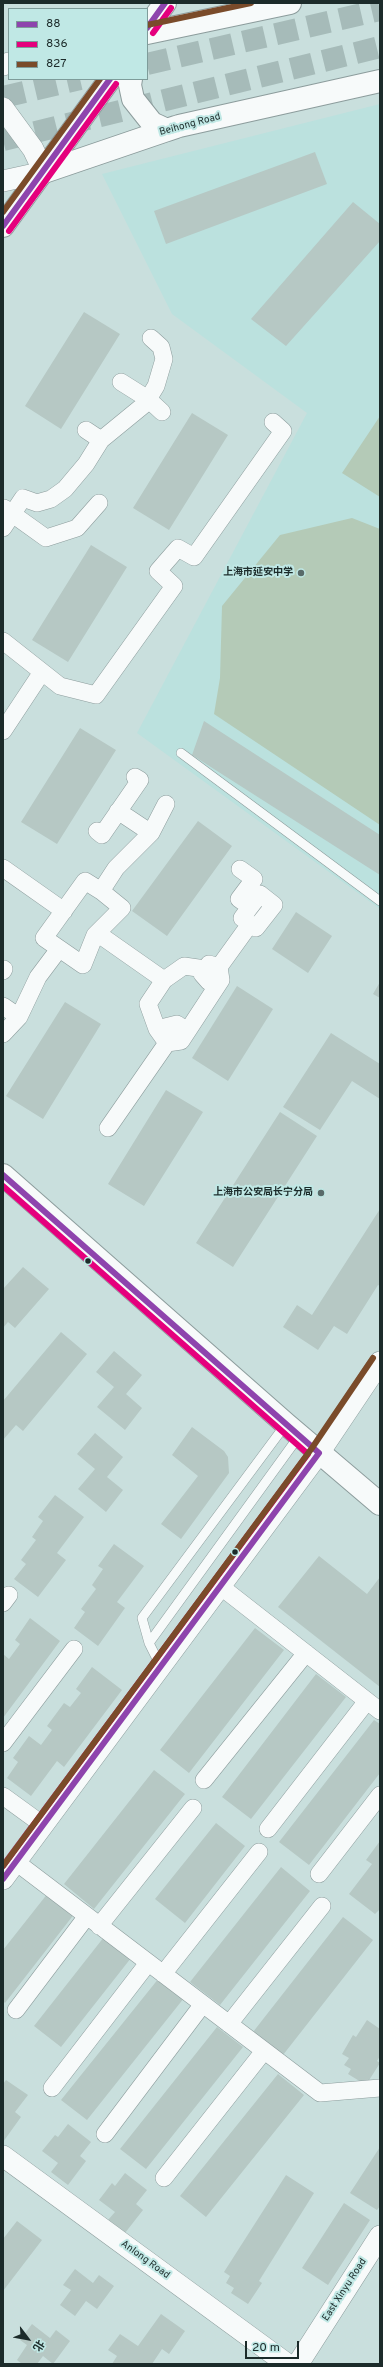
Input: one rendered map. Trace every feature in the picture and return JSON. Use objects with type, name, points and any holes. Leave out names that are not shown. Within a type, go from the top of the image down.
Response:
[{"type":"main road","points":[[148,27],[165,3]]},
{"type":"main road","points":[[148,33],[248,7],[290,3]]},
{"type":"main road","points":[[3,226],[44,172],[109,80]]},
{"type":"main road","points":[[131,80],[130,85],[133,100],[152,123],[167,130]]},
{"type":"main road","name":"Beihong Road","points":[[44,172],[167,130],[380,82]]},
{"type":"main road","points":[[3,1175],[292,1430],[380,1504]]},
{"type":"street","points":[[3,108],[33,149],[44,172]]},
{"type":"street","name":"Beihong Road","points":[[3,181],[44,172]]},
{"type":"street","points":[[99,503],[77,528],[46,538],[6,517],[23,498],[37,503],[51,499],[65,488],[86,464],[101,440],[125,422],[148,399],[156,386],[164,359],[161,347],[151,338]]},
{"type":"street","points":[[121,382],[148,399],[162,412]]},
{"type":"street","points":[[3,641],[60,686],[96,694],[174,586],[158,571],[178,548],[194,557],[283,431],[273,422]]},
{"type":"street","points":[[86,430],[101,440]]},
{"type":"street","points":[[3,731],[42,672]]},
{"type":"street","points":[[97,831],[102,835],[140,780],[135,777]]},
{"type":"street","points":[[101,891],[116,868],[152,833],[166,804]]},
{"type":"street","points":[[118,811],[152,833]]},
{"type":"street","points":[[3,868],[64,911]]},
{"type":"street","points":[[108,1128],[167,1043],[181,1041],[215,972],[250,915],[239,899],[254,879],[240,869]]},
{"type":"street","points":[[85,881],[101,891],[122,908],[97,932],[83,966],[44,938],[64,911],[85,881]]},
{"type":"street","points":[[97,932],[164,980]]},
{"type":"street","points":[[3,1034],[19,1017],[38,977],[59,949]]},
{"type":"street","points":[[167,1043],[158,1029],[148,1004],[164,980],[184,966],[215,972]]},
{"type":"street","points":[[3,1006],[19,1017]]},
{"type":"street","points":[[158,1029],[177,1024],[187,1031]]},
{"type":"street","points":[[3,1879],[320,1453],[380,1362]]},
{"type":"street","points":[[220,1586],[374,1706],[268,1829]]},
{"type":"street","points":[[3,1743],[74,1649]]},
{"type":"street","points":[[204,1780],[306,1653]]},
{"type":"street","points":[[319,1874],[380,1795]]},
{"type":"street","points":[[3,1796],[43,1826]]},
{"type":"street","points":[[16,2010],[193,1808]]},
{"type":"street","points":[[163,1974],[259,1852]]},
{"type":"street","points":[[16,1862],[320,2093],[380,2088]]},
{"type":"street","points":[[229,2024],[322,1906]]},
{"type":"street","points":[[52,2088],[148,1963]]},
{"type":"street","points":[[105,2134],[203,2004]]},
{"type":"street","points":[[164,2178],[264,2051]]},
{"type":"street","name":"Anlong Road","points":[[3,2156],[288,2364]]},
{"type":"street","name":"East Xinyu Road","points":[[298,2364],[380,2236]]},
{"type":"lane","points":[[182,753],[380,901]]},
{"type":"lane","points":[[149,1643],[292,1430]]},
{"type":"lane","points":[[161,1666],[149,1643],[142,1618],[292,1430]]},
{"type":"shaded area","name":"上海市延安中学","points":[[380,104],[380,909],[137,733],[307,413],[172,314],[102,174]]},
{"type":"green space","points":[[380,416],[380,497],[342,473]]},
{"type":"green space","points":[[352,518],[380,529],[380,825],[214,714],[220,678],[222,606],[280,535]]},
{"type":"building","points":[[315,152],[327,184],[166,244],[154,211]]},
{"type":"building","points":[[353,202],[380,224],[380,241],[286,346],[251,319]]},
{"type":"building","points":[[84,312],[120,334],[61,429],[25,406]]},
{"type":"building","points":[[192,413],[228,435],[169,530],[133,508]]},
{"type":"building","points":[[91,545],[127,567],[68,662],[32,640]]},
{"type":"building","points":[[204,721],[380,835],[380,875],[192,755]]},
{"type":"building","points":[[80,728],[116,750],[57,844],[21,822]]},
{"type":"building","points":[[198,821],[232,846],[167,936],[132,911]]},
{"type":"building","points":[[296,912],[332,936],[308,973],[272,949]]},
{"type":"building","points":[[380,982],[380,998],[373,994]]},
{"type":"building","points":[[237,986],[273,1009],[228,1081],[192,1058]]},
{"type":"building","points":[[65,1002],[101,1024],[43,1119],[6,1096]]},
{"type":"building","points":[[331,1033],[380,1064],[380,1099],[352,1081],[320,1130],[283,1107]]},
{"type":"building","points":[[166,1090],[203,1112],[144,1206],[108,1184]]},
{"type":"building","points":[[280,1112],[317,1136],[233,1267],[196,1243]]},
{"type":"building","points":[[380,1209],[380,1286],[378,1285],[347,1334],[334,1326],[318,1350],[283,1327],[297,1305],[312,1315]]},
{"type":"building","points":[[23,1267],[49,1289],[15,1328],[8,1322],[3,1328],[3,1289]]},
{"type":"building","points":[[61,1332],[87,1354],[23,1431],[16,1425],[3,1440],[3,1401]]},
{"type":"building","points":[[114,1351],[142,1375],[126,1394],[142,1408],[125,1430],[97,1407],[114,1387],[96,1372]]},
{"type":"building","points":[[192,1427],[224,1451],[228,1457],[229,1473],[181,1539],[161,1524],[198,1476],[172,1455]]},
{"type":"building","points":[[95,1433],[123,1457],[107,1477],[123,1490],[106,1512],[78,1489],[95,1469],[77,1454]]},
{"type":"building","points":[[55,1495],[84,1517],[57,1553],[66,1560],[38,1597],[14,1579],[26,1564],[21,1560],[36,1540],[32,1537],[43,1521],[38,1517]]},
{"type":"building","points":[[114,1544],[144,1566],[117,1602],[125,1608],[98,1646],[74,1628],[85,1612],[81,1609],[96,1589],[92,1585],[103,1569],[98,1566]]},
{"type":"building","points":[[319,1556],[367,1594],[380,1577],[380,1687],[278,1607]]},
{"type":"building","points":[[30,1618],[60,1641],[3,1718],[3,1654],[9,1659],[20,1644],[15,1640]]},
{"type":"building","points":[[255,1628],[284,1650],[189,1773],[160,1750]]},
{"type":"building","points":[[92,1667],[122,1690],[64,1767],[57,1761],[31,1796],[7,1778],[18,1762],[13,1758],[29,1736],[41,1745],[52,1730],[47,1726],[64,1703],[70,1707],[81,1693],[76,1689]]},
{"type":"building","points":[[316,1674],[346,1697],[251,1819],[222,1797]]},
{"type":"building","points":[[374,1720],[380,1724],[380,1773],[309,1865],[279,1842]]},
{"type":"building","points":[[154,1770],[185,1794],[94,1909],[64,1884]]},
{"type":"building","points":[[216,1823],[245,1846],[185,1923],[155,1899]]},
{"type":"building","points":[[380,1841],[380,1909],[375,1914],[349,1894],[372,1864],[366,1860]]},
{"type":"building","points":[[281,1867],[310,1891],[220,2005],[190,1982]]},
{"type":"building","points":[[48,1893],[75,1913],[5,2003],[3,2001],[3,1950]]},
{"type":"building","points":[[343,1917],[373,1940],[283,2055],[253,2032]]},
{"type":"building","points":[[104,1937],[131,1958],[61,2047],[34,2026]]},
{"type":"building","points":[[159,1978],[184,1998],[87,2120],[61,2100]]},
{"type":"building","points":[[367,2020],[380,2029],[380,2056],[377,2061],[380,2063],[366,2085],[348,2074],[351,2069],[344,2065],[349,2058],[342,2054],[353,2035],[356,2037]]},
{"type":"building","points":[[217,2027],[243,2047],[146,2169],[120,2149]]},
{"type":"building","points":[[278,2074],[304,2095],[206,2217],[180,2196]]},
{"type":"building","points":[[6,2080],[28,2095],[15,2112],[21,2117],[3,2142],[3,2084]]},
{"type":"building","points":[[68,2124],[91,2142],[80,2156],[86,2161],[68,2185],[51,2172],[58,2163],[42,2151],[55,2135],[58,2137]]},
{"type":"building","points":[[380,2147],[380,2206],[377,2210],[350,2193]]},
{"type":"building","points":[[125,2173],[147,2190],[136,2204],[143,2210],[125,2233],[108,2220],[115,2212],[99,2200],[112,2183],[115,2186]]},
{"type":"building","points":[[286,2175],[314,2193],[259,2281],[262,2283],[248,2304],[231,2293],[234,2288],[226,2283],[230,2276],[224,2272]]},
{"type":"building","points":[[344,2203],[370,2220],[328,2285],[302,2268]]},
{"type":"building","points":[[17,2221],[42,2240],[3,2291],[3,2239]]},
{"type":"building","points":[[75,2269],[93,2283],[99,2275],[114,2286],[97,2309],[86,2301],[75,2316],[60,2305],[71,2290],[63,2285]]},
{"type":"building","points":[[161,2314],[185,2331],[169,2354],[162,2349],[152,2364],[112,2364],[117,2356],[108,2350],[120,2334],[138,2346]]},
{"type":"building","points":[[32,2324],[50,2338],[56,2330],[70,2341],[53,2364],[43,2356],[37,2364],[22,2364],[17,2360],[27,2345],[20,2340]]},
{"type":"tunnel","points":[[148,64],[380,10]]},
{"type":"tunnel","points":[[3,140],[380,47]]},
{"type":"tunnel","points":[[3,97],[76,80]]},
{"type":"transit line","name":"88","points":[[148,27],[165,3]]},
{"type":"transit line","name":"827","points":[[148,25],[251,3]]},
{"type":"transit line","name":"836","points":[[153,33],[171,8]]},
{"type":"transit line","name":"827","points":[[3,212],[99,80]]},
{"type":"transit line","name":"88","points":[[3,226],[109,80]]},
{"type":"transit line","name":"836","points":[[9,231],[116,84]]},
{"type":"transit line","name":"88","points":[[3,1175],[319,1453],[3,1879]]},
{"type":"transit line","name":"836","points":[[3,1186],[308,1454],[3,1866]]},
{"type":"transit line","name":"827","points":[[3,1866],[312,1448],[373,1358]]},
{"type":"place","name":"上海市延安中学","points":[[301,573]]},
{"type":"place","name":"上海市公安局长宁分局","points":[[321,1193]]}]
